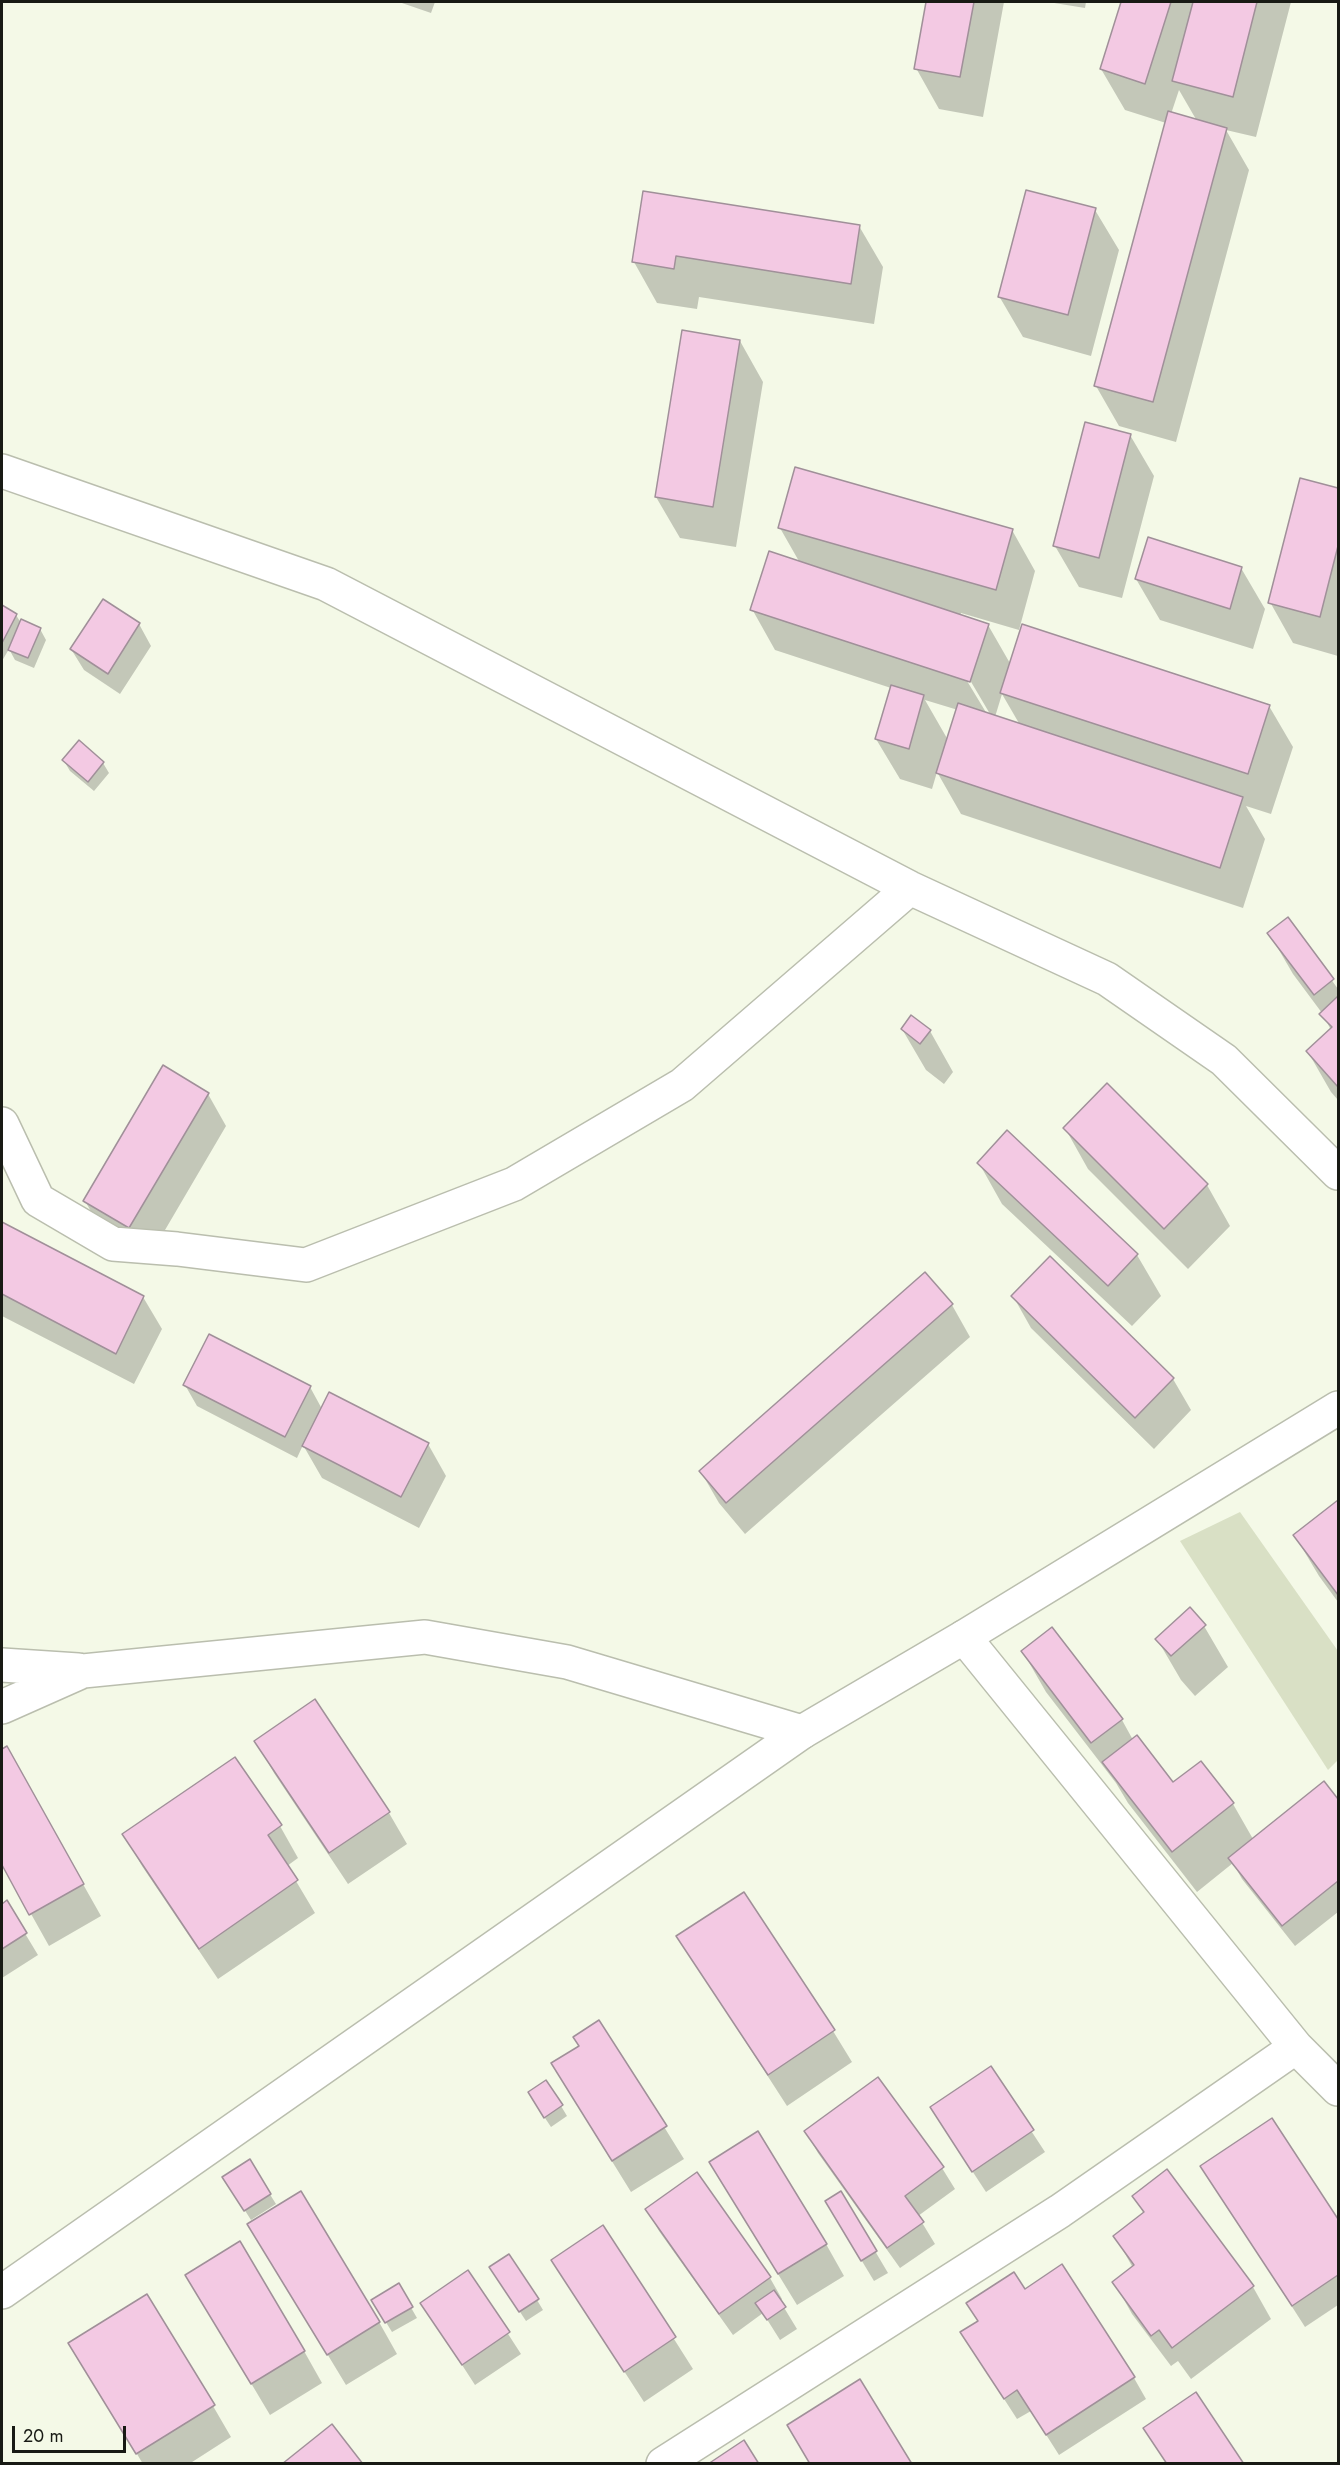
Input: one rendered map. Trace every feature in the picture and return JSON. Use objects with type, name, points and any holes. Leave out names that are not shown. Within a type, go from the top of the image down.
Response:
[{"type":"street","points":[[2,471],[327,584],[910,888],[1107,979],[1224,1060],[1338,1173]]},
{"type":"street","points":[[2,1124],[38,1200],[113,1244],[177,1249],[306,1265],[514,1184],[682,1085],[910,888]]},
{"type":"street","points":[[2,2292],[802,1732],[964,1637],[1338,1408]]},
{"type":"street","points":[[2,1665],[83,1671],[425,1637],[567,1662],[802,1732]]},
{"type":"street","points":[[964,1637],[1296,2047],[1338,2089]]},
{"type":"street","points":[[2,1707],[83,1671]]},
{"type":"street","points":[[663,2463],[1060,2211],[1296,2047]]},
{"type":"green space","points":[[1240,1512],[1338,1651],[1338,1760],[1328,1770],[1180,1541]]},
{"type":"building","points":[[926,2],[974,2],[960,77],[914,69]]},
{"type":"building","points":[[1121,2],[1171,2],[1145,84],[1100,69]]},
{"type":"building","points":[[1193,2],[1257,2],[1233,97],[1172,81]]},
{"type":"building","points":[[1168,111],[1227,128],[1153,402],[1094,386]]},
{"type":"building","points":[[1026,190],[1096,208],[1068,315],[998,297]]},
{"type":"building","points":[[643,191],[860,225],[851,284],[676,256],[674,269],[632,262]]},
{"type":"building","points":[[682,330],[740,340],[713,507],[655,497]]},
{"type":"building","points":[[1085,422],[1131,434],[1099,558],[1053,546]]},
{"type":"building","points":[[795,467],[1013,529],[996,590],[778,528]]},
{"type":"building","points":[[1300,478],[1338,488],[1338,546],[1320,617],[1268,603]]},
{"type":"building","points":[[1148,537],[1242,567],[1230,609],[1135,579]]},
{"type":"building","points":[[769,551],[989,624],[970,682],[750,610]]},
{"type":"building","points":[[103,599],[140,623],[108,674],[70,649]]},
{"type":"building","points":[[2,605],[17,614],[2,643]]},
{"type":"building","points":[[21,619],[41,628],[28,658],[8,650]]},
{"type":"building","points":[[1022,624],[1270,705],[1248,774],[1000,693]]},
{"type":"building","points":[[891,685],[924,695],[909,749],[875,739]]},
{"type":"building","points":[[958,703],[1243,797],[1220,868],[936,773]]},
{"type":"building","points":[[79,740],[104,762],[88,782],[62,760]]},
{"type":"building","points":[[1288,917],[1334,979],[1314,995],[1267,933]]},
{"type":"building","points":[[1338,996],[1338,1087],[1306,1051],[1332,1027],[1319,1014]]},
{"type":"building","points":[[911,1015],[931,1030],[920,1044],[901,1029]]},
{"type":"building","points":[[163,1065],[209,1093],[129,1228],[83,1201]]},
{"type":"building","points":[[1107,1083],[1208,1184],[1164,1229],[1063,1128]]},
{"type":"building","points":[[1007,1130],[1138,1254],[1108,1286],[977,1163]]},
{"type":"building","points":[[2,1222],[144,1296],[116,1354],[2,1294]]},
{"type":"building","points":[[1050,1256],[1174,1378],[1135,1418],[1011,1296]]},
{"type":"building","points":[[925,1272],[953,1304],[726,1503],[699,1471]]},
{"type":"building","points":[[209,1334],[311,1386],[285,1437],[183,1385]]},
{"type":"building","points":[[329,1392],[429,1443],[401,1497],[302,1446]]},
{"type":"building","points":[[1338,1500],[1338,1595],[1293,1535]]},
{"type":"building","points":[[1190,1607],[1206,1625],[1171,1656],[1155,1639]]},
{"type":"building","points":[[1052,1627],[1123,1719],[1091,1743],[1021,1651]]},
{"type":"building","points":[[315,1699],[390,1812],[329,1853],[254,1741]]},
{"type":"building","points":[[1137,1735],[1173,1782],[1201,1761],[1234,1803],[1172,1852],[1102,1762]]},
{"type":"building","points":[[7,1746],[84,1884],[29,1915],[2,1865],[2,1749]]},
{"type":"building","points":[[235,1757],[282,1825],[268,1835],[298,1880],[199,1949],[122,1834]]},
{"type":"building","points":[[1324,1781],[1338,1799],[1338,1881],[1282,1926],[1228,1858]]},
{"type":"building","points":[[744,1892],[835,2030],[768,2075],[676,1936]]},
{"type":"building","points":[[7,1900],[27,1933],[2,1949],[2,1904]]},
{"type":"building","points":[[599,2020],[667,2126],[612,2161],[551,2063],[579,2046],[573,2037]]},
{"type":"building","points":[[991,2066],[1034,2130],[972,2172],[930,2107]]},
{"type":"building","points":[[878,2077],[944,2167],[905,2196],[924,2222],[887,2248],[804,2131]]},
{"type":"building","points":[[546,2080],[563,2105],[544,2118],[528,2092]]},
{"type":"building","points":[[1272,2118],[1338,2219],[1338,2275],[1292,2306],[1200,2166]]},
{"type":"building","points":[[758,2131],[827,2244],[778,2274],[709,2162]]},
{"type":"building","points":[[250,2159],[271,2194],[244,2211],[222,2177]]},
{"type":"building","points":[[1167,2169],[1254,2286],[1172,2348],[1159,2330],[1151,2336],[1112,2282],[1134,2265],[1113,2236],[1144,2212],[1132,2196]]},
{"type":"building","points":[[697,2172],[771,2277],[719,2314],[645,2209]]},
{"type":"building","points":[[301,2191],[380,2322],[327,2355],[247,2224]]},
{"type":"building","points":[[841,2191],[877,2251],[861,2261],[825,2201]]},
{"type":"building","points":[[603,2225],[676,2337],[624,2372],[551,2260]]},
{"type":"building","points":[[240,2241],[305,2351],[251,2384],[185,2275]]},
{"type":"building","points":[[509,2254],[539,2299],[519,2312],[489,2267]]},
{"type":"building","points":[[1062,2264],[1135,2377],[1046,2435],[1017,2390],[1004,2399],[960,2332],[978,2321],[966,2303],[1014,2272],[1025,2289]]},
{"type":"building","points":[[468,2270],[510,2332],[462,2365],[420,2303]]},
{"type":"building","points":[[399,2283],[413,2307],[385,2323],[371,2300]]},
{"type":"building","points":[[774,2290],[786,2307],[767,2320],[755,2303]]},
{"type":"building","points":[[147,2294],[215,2405],[136,2454],[68,2343]]},
{"type":"building","points":[[860,2379],[912,2464],[810,2464],[787,2425]]},
{"type":"building","points":[[1196,2392],[1244,2464],[1167,2464],[1143,2428]]},
{"type":"building","points":[[332,2424],[363,2464],[282,2464]]},
{"type":"building","points":[[744,2440],[759,2464],[708,2464]]}]
